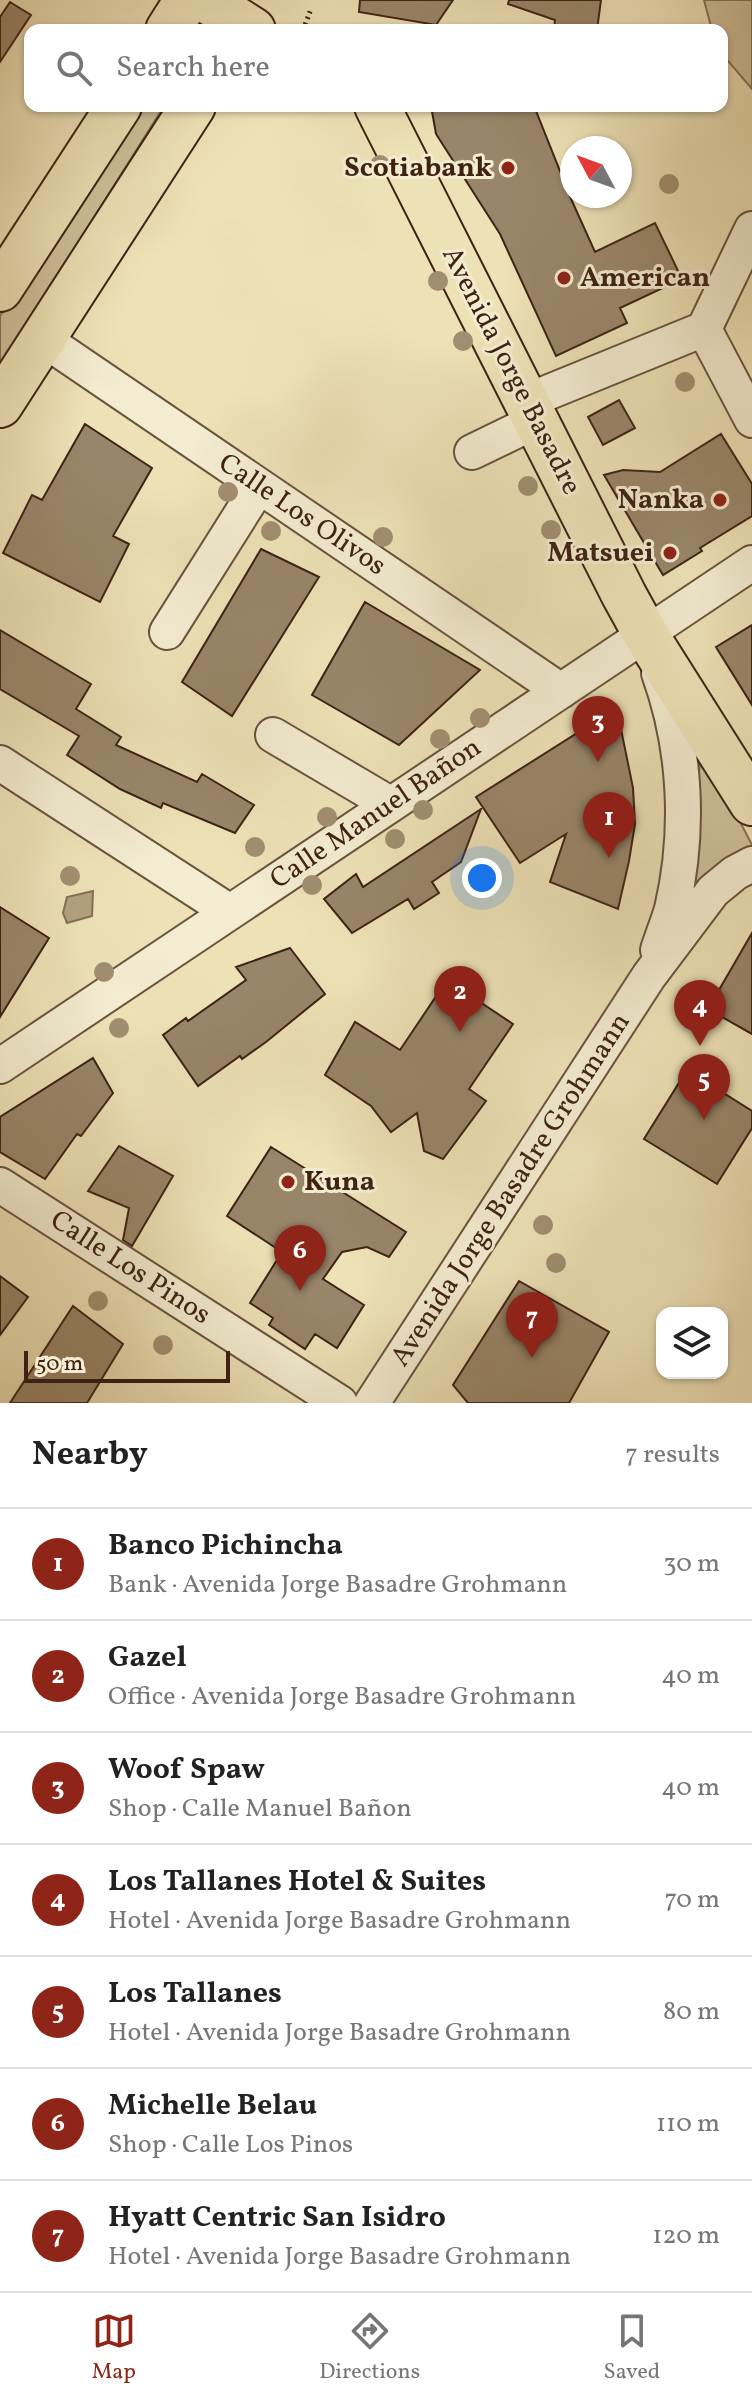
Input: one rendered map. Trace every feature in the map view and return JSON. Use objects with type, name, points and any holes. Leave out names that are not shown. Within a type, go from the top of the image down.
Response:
[{"type":"main road","points":[[172,24],[187,0]]},
{"type":"main road","points":[[206,0],[250,21]]},
{"type":"main road","points":[[0,289],[115,112]]},
{"type":"main road","points":[[0,405],[189,112]]},
{"type":"main road","name":"Avenida Jorge Basadre","points":[[380,112],[646,635],[752,803]]},
{"type":"street","points":[[472,452],[532,411],[704,329],[752,229]]},
{"type":"street","points":[[704,329],[752,420]]},
{"type":"street","name":"Calle Los Olivos","points":[[43,339],[561,691]]},
{"type":"street","points":[[167,632],[259,486]]},
{"type":"street","name":"Calle Manuel Bañon","points":[[0,1066],[752,563]]},
{"type":"street","name":"Avenida Jorge Basadre Grohmann","points":[[646,635],[669,701],[682,770],[682,840],[672,910],[649,976]]},
{"type":"street","points":[[273,735],[390,804]]},
{"type":"street","points":[[0,763],[230,912]]},
{"type":"street","name":"Avenida Jorge Basadre Grohmann","points":[[372,1403],[649,976],[713,891],[752,864]]},
{"type":"street","name":"Calle Los Pinos","points":[[0,1185],[340,1403]]},
{"type":"path","points":[[305,24],[311,9]]},
{"type":"shaded area","points":[[704,0],[752,0],[752,89],[728,61],[728,24],[710,24]]},
{"type":"shaded area","points":[[128,112],[160,112],[0,367],[0,316]]},
{"type":"shaded area","points":[[702,748],[752,845],[752,851],[680,920]]},
{"type":"shaded area","points":[[93,891],[92,916],[67,923],[63,913],[67,897]]},
{"type":"building","points":[[360,0],[453,0],[437,24],[359,12]]},
{"type":"building","points":[[509,0],[601,0],[598,24],[555,24],[555,20],[508,4]]},
{"type":"building","points":[[10,2],[31,15],[0,62],[0,17]]},
{"type":"building","points":[[432,112],[536,112],[560,171],[560,208],[575,208],[595,252],[655,223],[682,279],[620,308],[627,323],[556,356],[500,234],[436,134]]},
{"type":"building","points":[[619,400],[635,428],[603,445],[588,417]]},
{"type":"building","points":[[85,424],[152,468],[113,536],[129,544],[100,602],[3,553],[32,495],[42,500]]},
{"type":"building","points":[[721,434],[752,484],[752,516],[663,575],[604,475],[623,470],[660,472]]},
{"type":"building","points":[[261,549],[319,577],[232,716],[182,682]]},
{"type":"building","points":[[365,602],[480,670],[399,745],[312,695]]},
{"type":"building","points":[[752,625],[752,705],[716,647]]},
{"type":"building","points":[[0,630],[91,684],[76,709],[121,737],[116,745],[197,782],[202,774],[254,805],[235,833],[163,803],[161,808],[120,789],[67,755],[79,736],[0,689]]},
{"type":"building","points":[[612,711],[621,729],[633,788],[635,824],[618,909],[550,882],[566,834],[520,863],[476,797]]},
{"type":"building","points":[[481,809],[461,862],[432,882],[439,893],[414,909],[408,899],[352,933],[324,899],[356,874],[363,887]]},
{"type":"building","points":[[0,907],[49,938],[0,1017]]},
{"type":"building","points":[[752,933],[752,1034],[708,1009]]},
{"type":"building","points":[[290,948],[325,994],[266,1042],[198,1086],[163,1035],[246,980],[236,967]]},
{"type":"building","points":[[447,980],[513,1024],[469,1089],[486,1101],[443,1159],[424,1151],[417,1113],[391,1132],[371,1106],[325,1075],[355,1022],[400,1050]]},
{"type":"building","points":[[93,1058],[113,1093],[81,1136],[77,1134],[45,1179],[0,1152],[0,1117]]},
{"type":"building","points":[[687,1070],[752,1111],[752,1128],[717,1184],[644,1139]]},
{"type":"building","points":[[119,1146],[173,1176],[132,1246],[123,1240],[129,1208],[88,1191]]},
{"type":"building","name":"Kuna","points":[[271,1147],[406,1232],[389,1257],[367,1247],[342,1252],[323,1279],[364,1305],[337,1348],[315,1334],[305,1349],[269,1325],[273,1318],[250,1303],[282,1252],[227,1216]]},
{"type":"building","points":[[0,1276],[28,1297],[0,1335]]},
{"type":"building","points":[[519,1281],[609,1332],[569,1403],[468,1403],[453,1385]]},
{"type":"building","points":[[73,1306],[123,1344],[87,1403],[10,1403]]},
{"type":"place","name":"Scotiabank","points":[[508,168]]},
{"type":"place","name":"American","points":[[564,278]]},
{"type":"place","name":"Nanka","points":[[720,500]]},
{"type":"place","name":"Matsuei","points":[[670,553]]},
{"type":"place","name":"Woof Spaw","points":[[598,762]]},
{"type":"place","name":"Banco Pichincha","points":[[609,858]]},
{"type":"place","name":"Gazel","points":[[460,1032]]},
{"type":"place","name":"Los Tallanes Hotel & Suites","points":[[700,1046]]},
{"type":"place","name":"Los Tallanes","points":[[704,1120]]},
{"type":"place","name":"Kuna","points":[[288,1182]]},
{"type":"place","name":"Michelle Belau","points":[[300,1291]]},
{"type":"place","name":"Hyatt Centric San Isidro","points":[[532,1358]]}]
